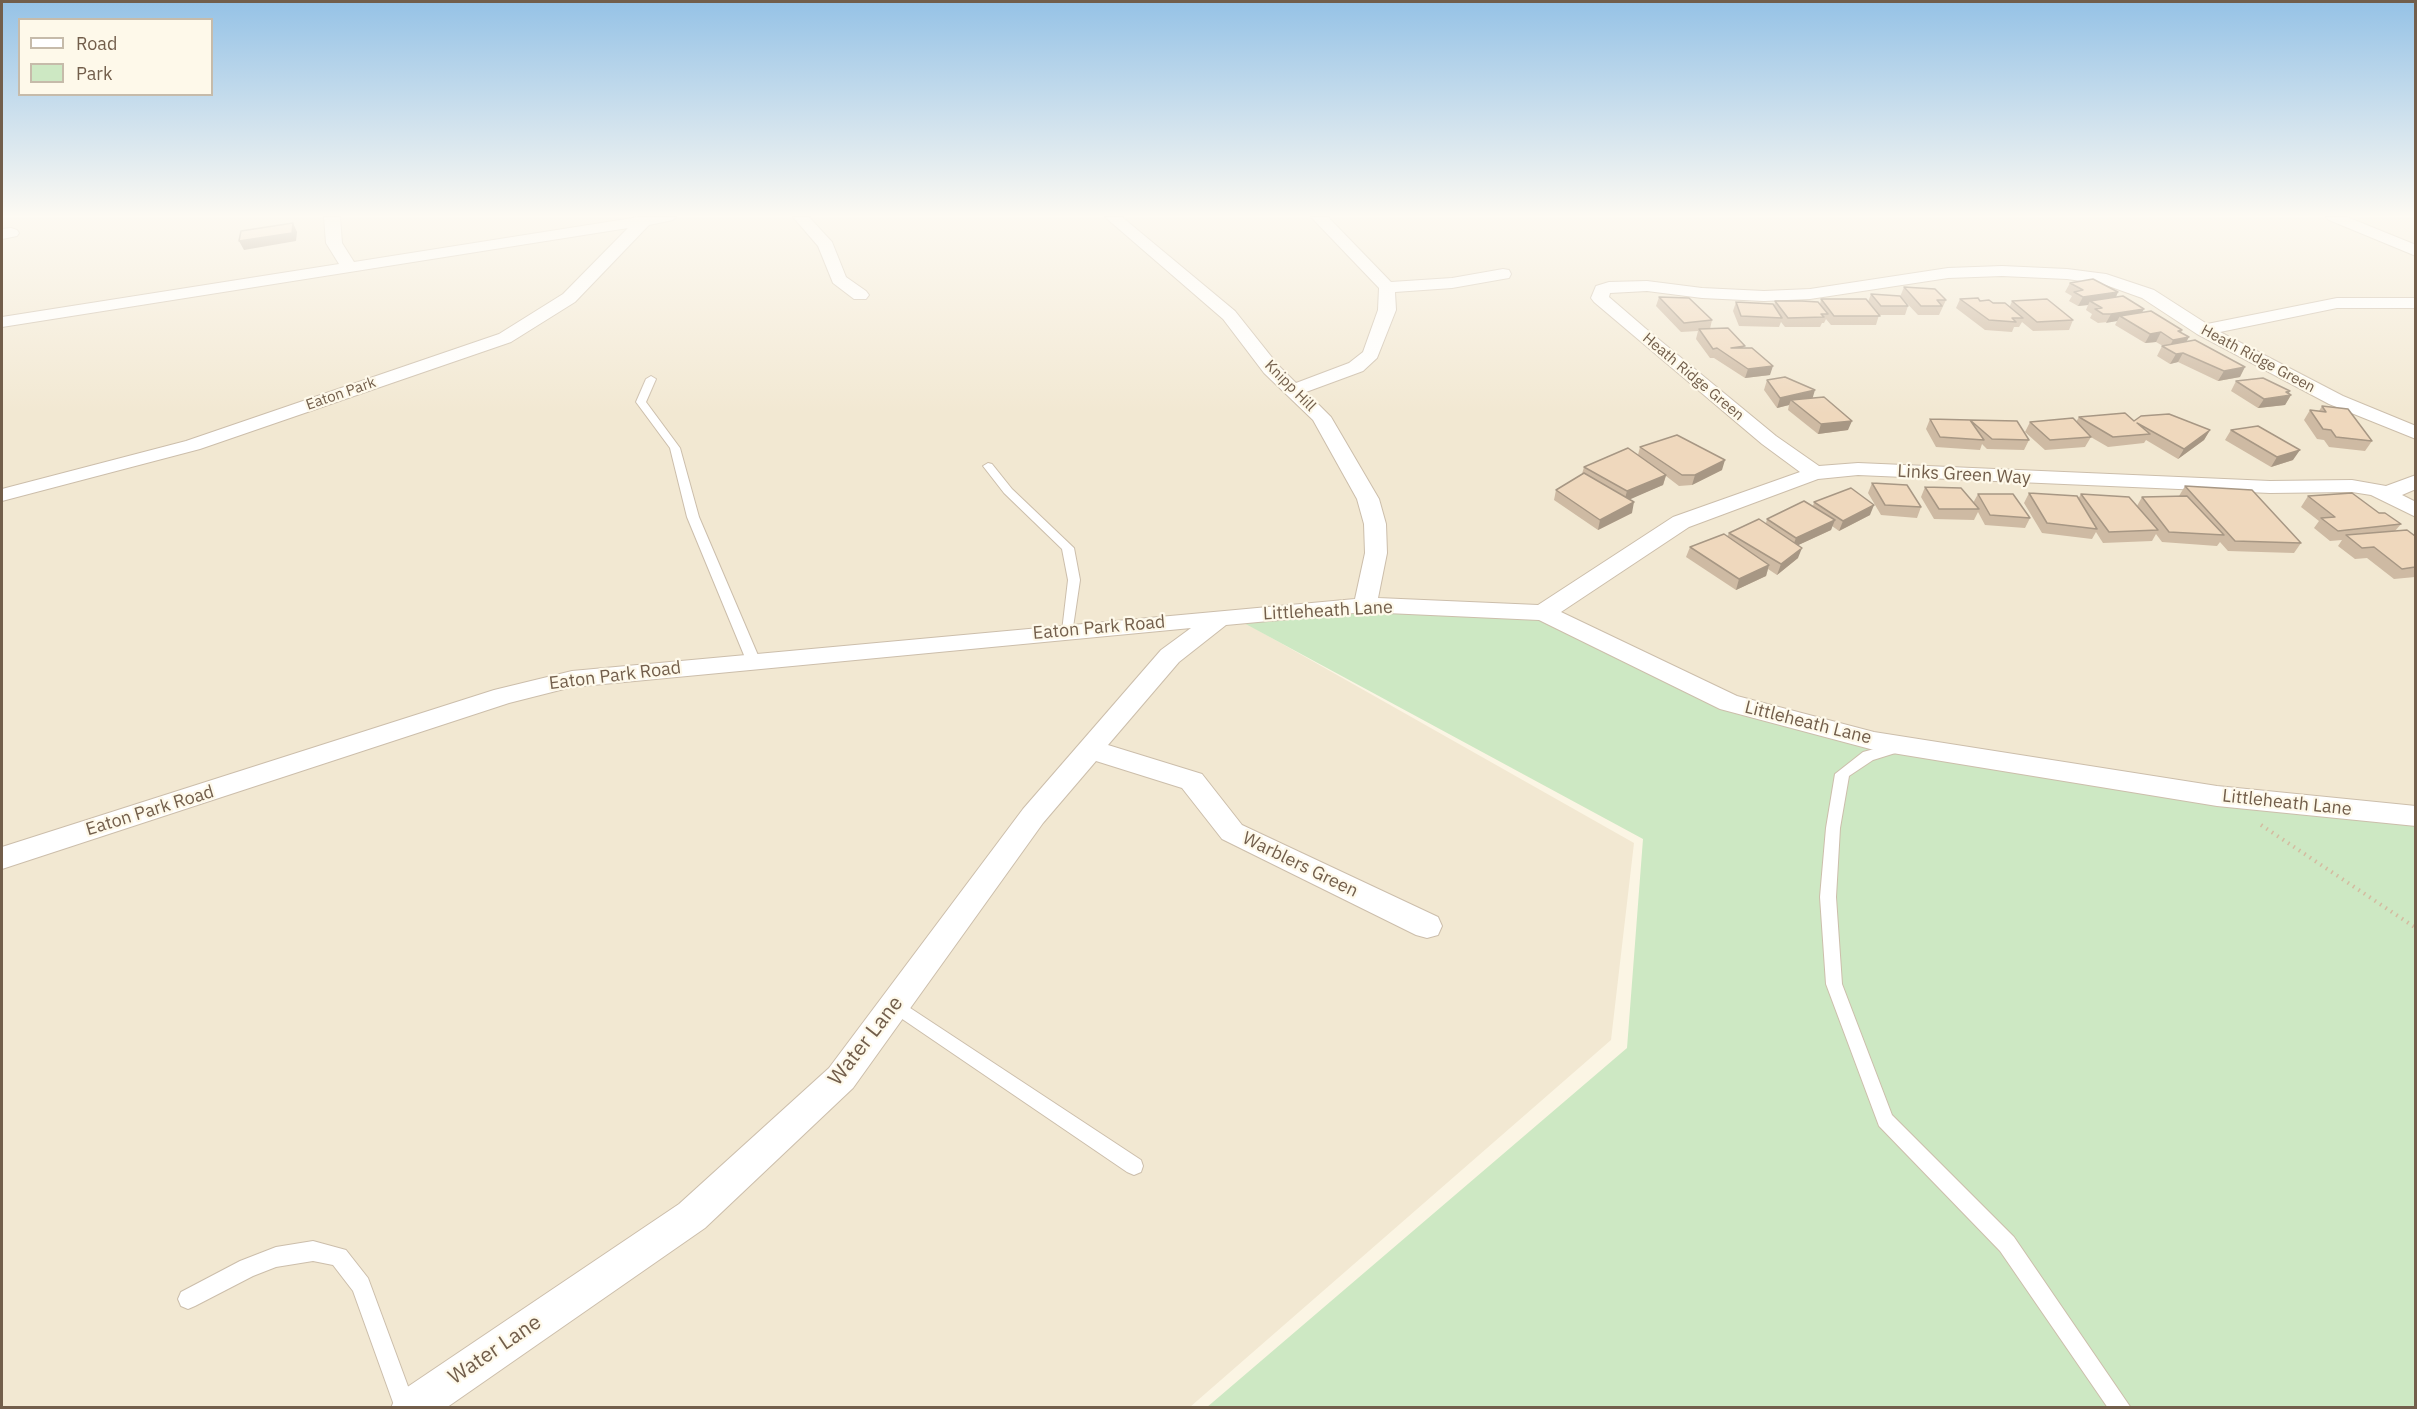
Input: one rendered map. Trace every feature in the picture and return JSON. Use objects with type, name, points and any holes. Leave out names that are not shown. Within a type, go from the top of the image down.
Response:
[{"type":"street","points":[[2,322],[244,283]]},
{"type":"street","name":"Eaton Park","points":[[2,495],[193,446],[505,338],[569,298],[584,283]]},
{"type":"street","points":[[844,283],[860,295]]},
{"type":"street","name":"Knipp Hill","points":[[1191,283],[1229,315],[1271,369],[1321,417],[1368,499],[1376,524],[1376,553],[1365,605]]},
{"type":"street","points":[[1295,390],[1356,367],[1371,354],[1387,310],[1387,287],[1383,283]]},
{"type":"street","points":[[1387,287],[1453,283]]},
{"type":"street","name":"Heath Ridge Green","points":[[1815,473],[1769,440],[1639,332],[1600,298],[1602,290],[1615,286],[1647,286],[1702,293],[1787,295],[1810,294],[1884,283]]},
{"type":"street","name":"Heath Ridge Green","points":[[2117,283],[2148,294],[2204,330],[2336,400],[2415,433]]},
{"type":"street","points":[[2204,330],[2337,303],[2415,303]]},
{"type":"street","name":"Links Green Way","points":[[1543,613],[1681,522],[1815,473],[1858,469],[2127,483],[2270,487],[2352,486],[2377,490],[2415,511]]},
{"type":"street","points":[[2385,494],[2415,481]]},
{"type":"street","name":"Littleheath Lane","points":[[1218,619],[1365,605],[1543,613],[1729,703],[1830,730],[1904,746],[2217,796],[2415,816]]},
{"type":"street","name":"Eaton Park Road","points":[[2,858],[531,688],[573,679],[753,660],[1218,619]]},
{"type":"street","name":"Water Lane","points":[[411,1407],[692,1216],[841,1078],[1033,816],[1170,656],[1218,619]]},
{"type":"street","name":"Warblers Green","points":[[1089,749],[1192,781],[1232,831],[1427,926]]},
{"type":"lane","points":[[651,379],[641,402],[675,448],[693,517],[753,660]]},
{"type":"lane","points":[[988,466],[1008,491],[1068,549],[1074,580],[1068,631]]},
{"type":"lane","points":[[1904,746],[1868,756],[1842,774],[1833,828],[1828,897],[1833,984],[1885,1120],[2007,1244],[2121,1407]]},
{"type":"lane","points":[[895,1005],[1134,1166]]},
{"type":"lane","points":[[188,1299],[247,1268],[276,1257],[313,1251],[339,1257],[361,1285],[406,1407]]},
{"type":"path","points":[[2257,822],[2415,928]]},
{"type":"shaded area","points":[[2,283],[2415,283],[2415,817],[1904,746],[1247,624],[1634,843],[1611,1040],[1190,1407],[2,1408]]},
{"type":"green space","points":[[1362,612],[1543,619],[1727,708],[2415,821],[2415,1407],[1206,1408],[1627,1048],[1643,839],[1242,622]]},
{"type":"building","points":[[2070,283],[2100,283],[2118,292],[2083,297],[2074,292],[2083,290]]},
{"type":"building","points":[[1904,287],[1935,289],[1946,300],[1937,300],[1942,306],[1921,306]]},
{"type":"building","points":[[1871,294],[1900,296],[1908,306],[1881,306]]},
{"type":"building","points":[[2123,296],[2144,309],[2103,314],[2095,309],[2102,308],[2090,301]]},
{"type":"building","points":[[1659,297],[1689,298],[1712,320],[1684,323]]},
{"type":"building","points":[[1978,298],[1980,301],[2005,303],[2023,318],[2012,318],[2016,322],[1989,320],[1960,299]]},
{"type":"building","points":[[1821,299],[1866,299],[1880,316],[1834,316]]},
{"type":"building","points":[[2047,299],[2073,320],[2037,322],[2012,301]]},
{"type":"building","points":[[1775,301],[1818,302],[1828,314],[1821,314],[1824,317],[1788,318]]},
{"type":"building","points":[[1736,302],[1773,304],[1782,318],[1741,316]]},
{"type":"building","points":[[2151,311],[2182,330],[2178,331],[2189,337],[2173,340],[2161,332],[2150,334],[2120,316]]},
{"type":"building","points":[[1728,328],[1745,346],[1731,348],[1752,348],[1773,366],[1748,369],[1717,348],[1713,349],[1699,329]]},
{"type":"building","points":[[2195,340],[2245,367],[2224,371],[2183,353],[2176,354],[2162,346]]},
{"type":"building","points":[[1785,377],[1815,390],[1780,398],[1767,380]]},
{"type":"building","points":[[2263,378],[2290,391],[2286,392],[2291,395],[2264,399],[2236,381]]},
{"type":"building","points":[[1824,397],[1852,421],[1821,424],[1791,400]]},
{"type":"building","points":[[2322,406],[2348,409],[2372,441],[2336,437],[2331,430],[2323,429],[2310,410],[2326,412]]},
{"type":"building","points":[[2125,413],[2134,421],[2141,416],[2169,414],[2210,430],[2184,449],[2137,423],[2150,434],[2113,437],[2079,417]]},
{"type":"building","points":[[2073,418],[2091,437],[2050,440],[2030,422]]},
{"type":"building","points":[[1930,419],[1970,420],[1984,440],[1940,437]]},
{"type":"building","points":[[1970,420],[2017,421],[2029,440],[1992,439]]},
{"type":"building","points":[[2258,426],[2300,450],[2277,457],[2231,430]]},
{"type":"building","points":[[1677,435],[1725,460],[1695,475],[1682,475],[1640,447]]},
{"type":"building","points":[[1628,448],[1666,475],[1627,491],[1584,467]]},
{"type":"building","points":[[1584,473],[1634,502],[1600,520],[1556,490]]},
{"type":"building","points":[[1872,483],[1907,485],[1921,507],[1885,505]]},
{"type":"building","points":[[2185,486],[2252,490],[2301,543],[2235,541]]},
{"type":"building","points":[[1925,487],[1961,488],[1979,509],[1939,509]]},
{"type":"building","points":[[1851,488],[1874,505],[1843,521],[1814,502]]},
{"type":"building","points":[[2029,493],[2077,496],[2097,529],[2047,523]]},
{"type":"building","points":[[2352,493],[2379,513],[2385,513],[2401,524],[2338,531],[2321,518],[2335,517],[2308,496]]},
{"type":"building","points":[[1978,494],[2013,494],[2030,518],[1990,515]]},
{"type":"building","points":[[2081,494],[2129,497],[2158,530],[2109,532]]},
{"type":"building","points":[[2187,496],[2224,535],[2169,532],[2142,497]]},
{"type":"building","points":[[1804,501],[1835,520],[1796,538],[1767,519]]},
{"type":"building","points":[[1759,519],[1802,548],[1781,564],[1729,533]]},
{"type":"building","points":[[2407,530],[2415,536],[2415,567],[2402,569],[2374,547],[2362,548],[2346,535]]},
{"type":"building","points":[[1724,534],[1769,565],[1739,579],[1690,547]]}]
